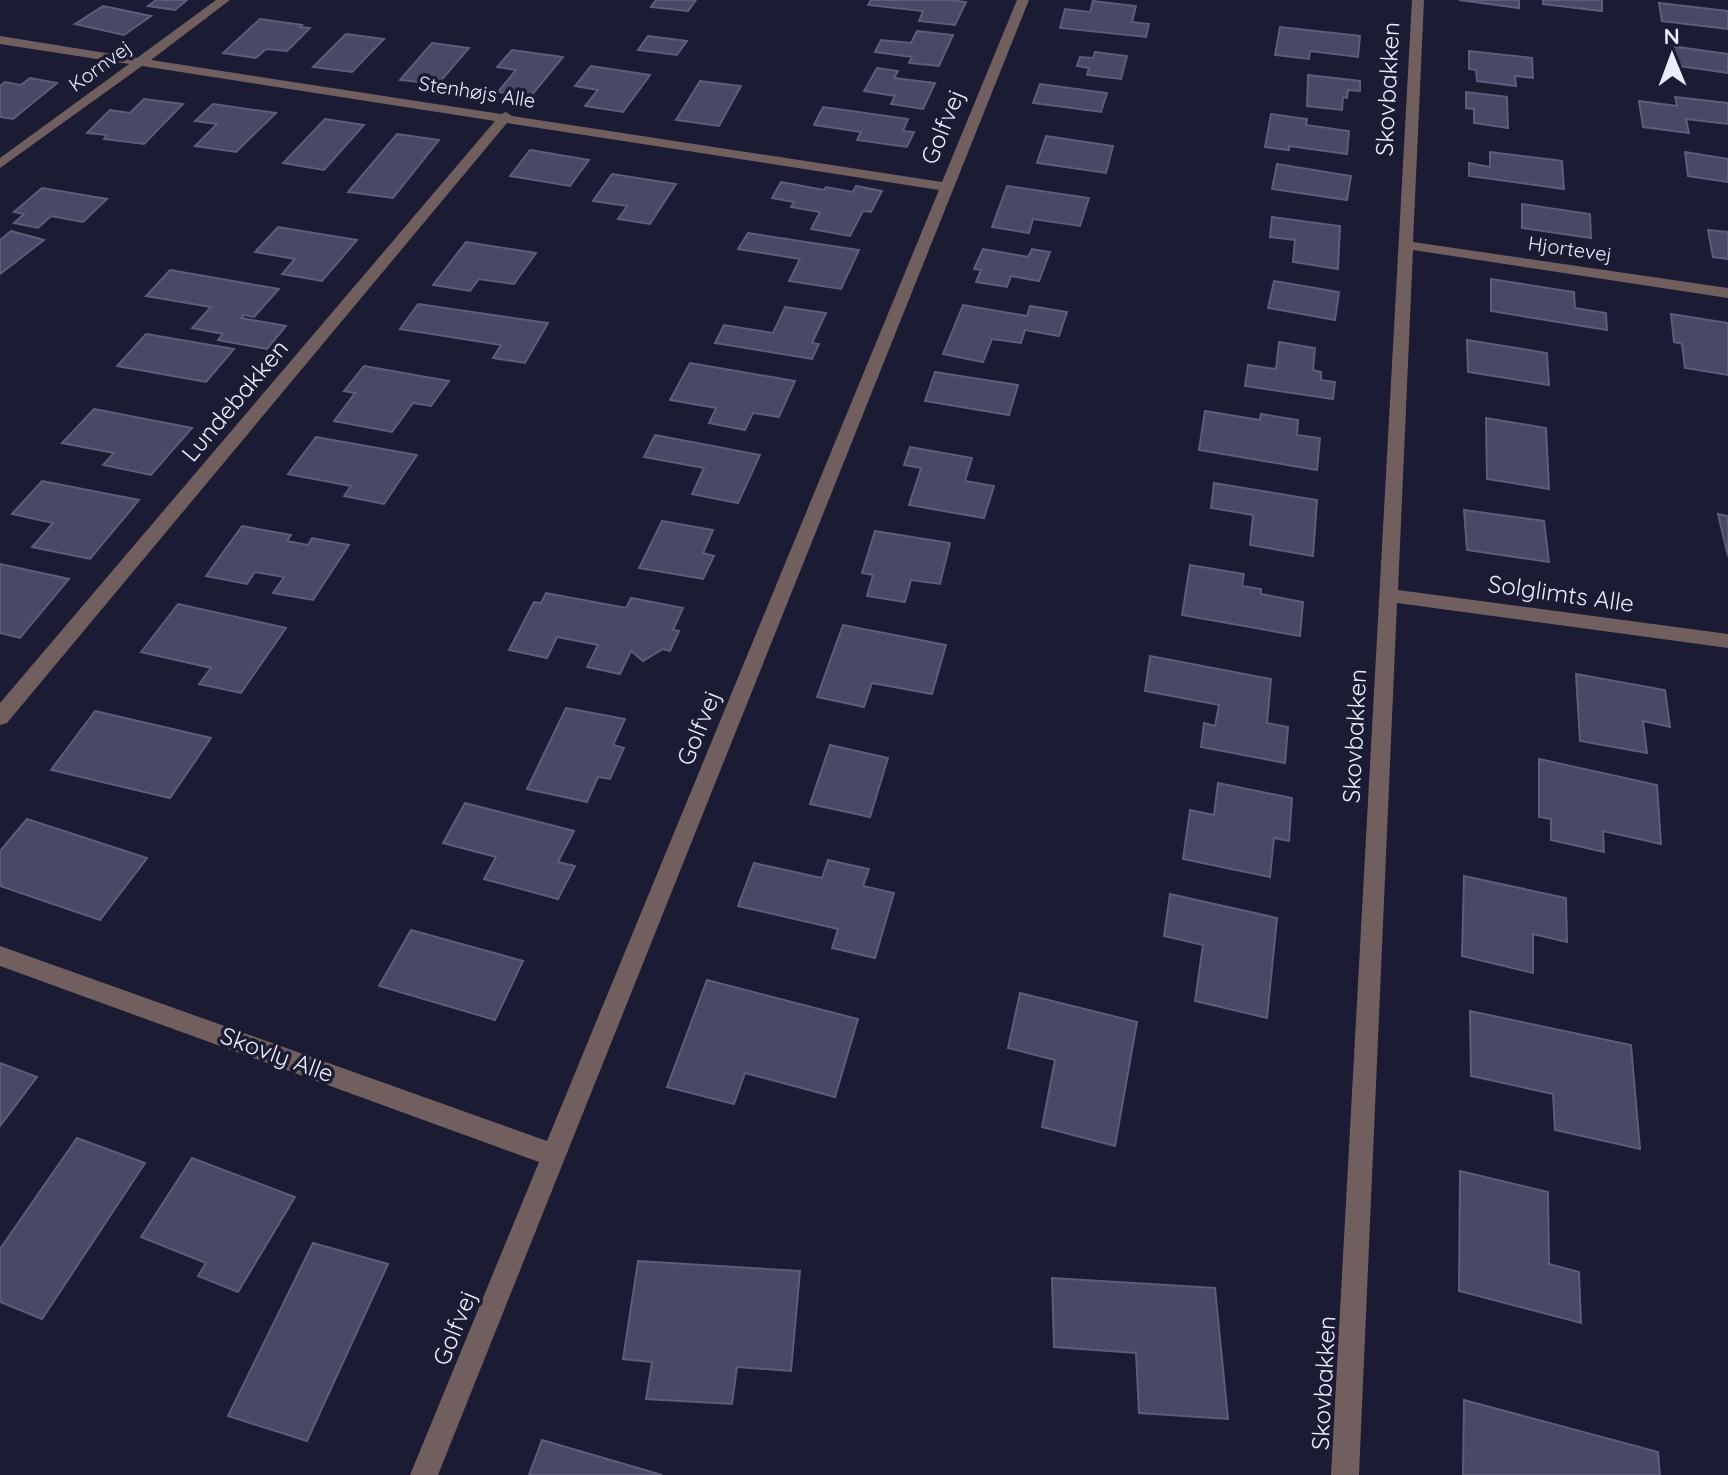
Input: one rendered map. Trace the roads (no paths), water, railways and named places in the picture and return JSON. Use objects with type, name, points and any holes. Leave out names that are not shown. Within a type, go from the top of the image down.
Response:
[{"type":"street","name":"Kornvej","points":[[0,164],[224,0]]},
{"type":"street","name":"Golfvej","points":[[424,1475],[1023,0]]},
{"type":"street","name":"Skovbakken","points":[[1345,1475],[1418,0]]},
{"type":"street","name":"Stenhøjs Alle","points":[[0,40],[506,116],[947,187]]},
{"type":"street","name":"Lundebakken","points":[[0,717],[506,116]]},
{"type":"street","name":"Hjortevej","points":[[1406,245],[1728,293]]},
{"type":"street","name":"Solglimts Alle","points":[[1388,595],[1728,641]]},
{"type":"street","name":"Skovly Alle","points":[[0,956],[553,1155]]}]
